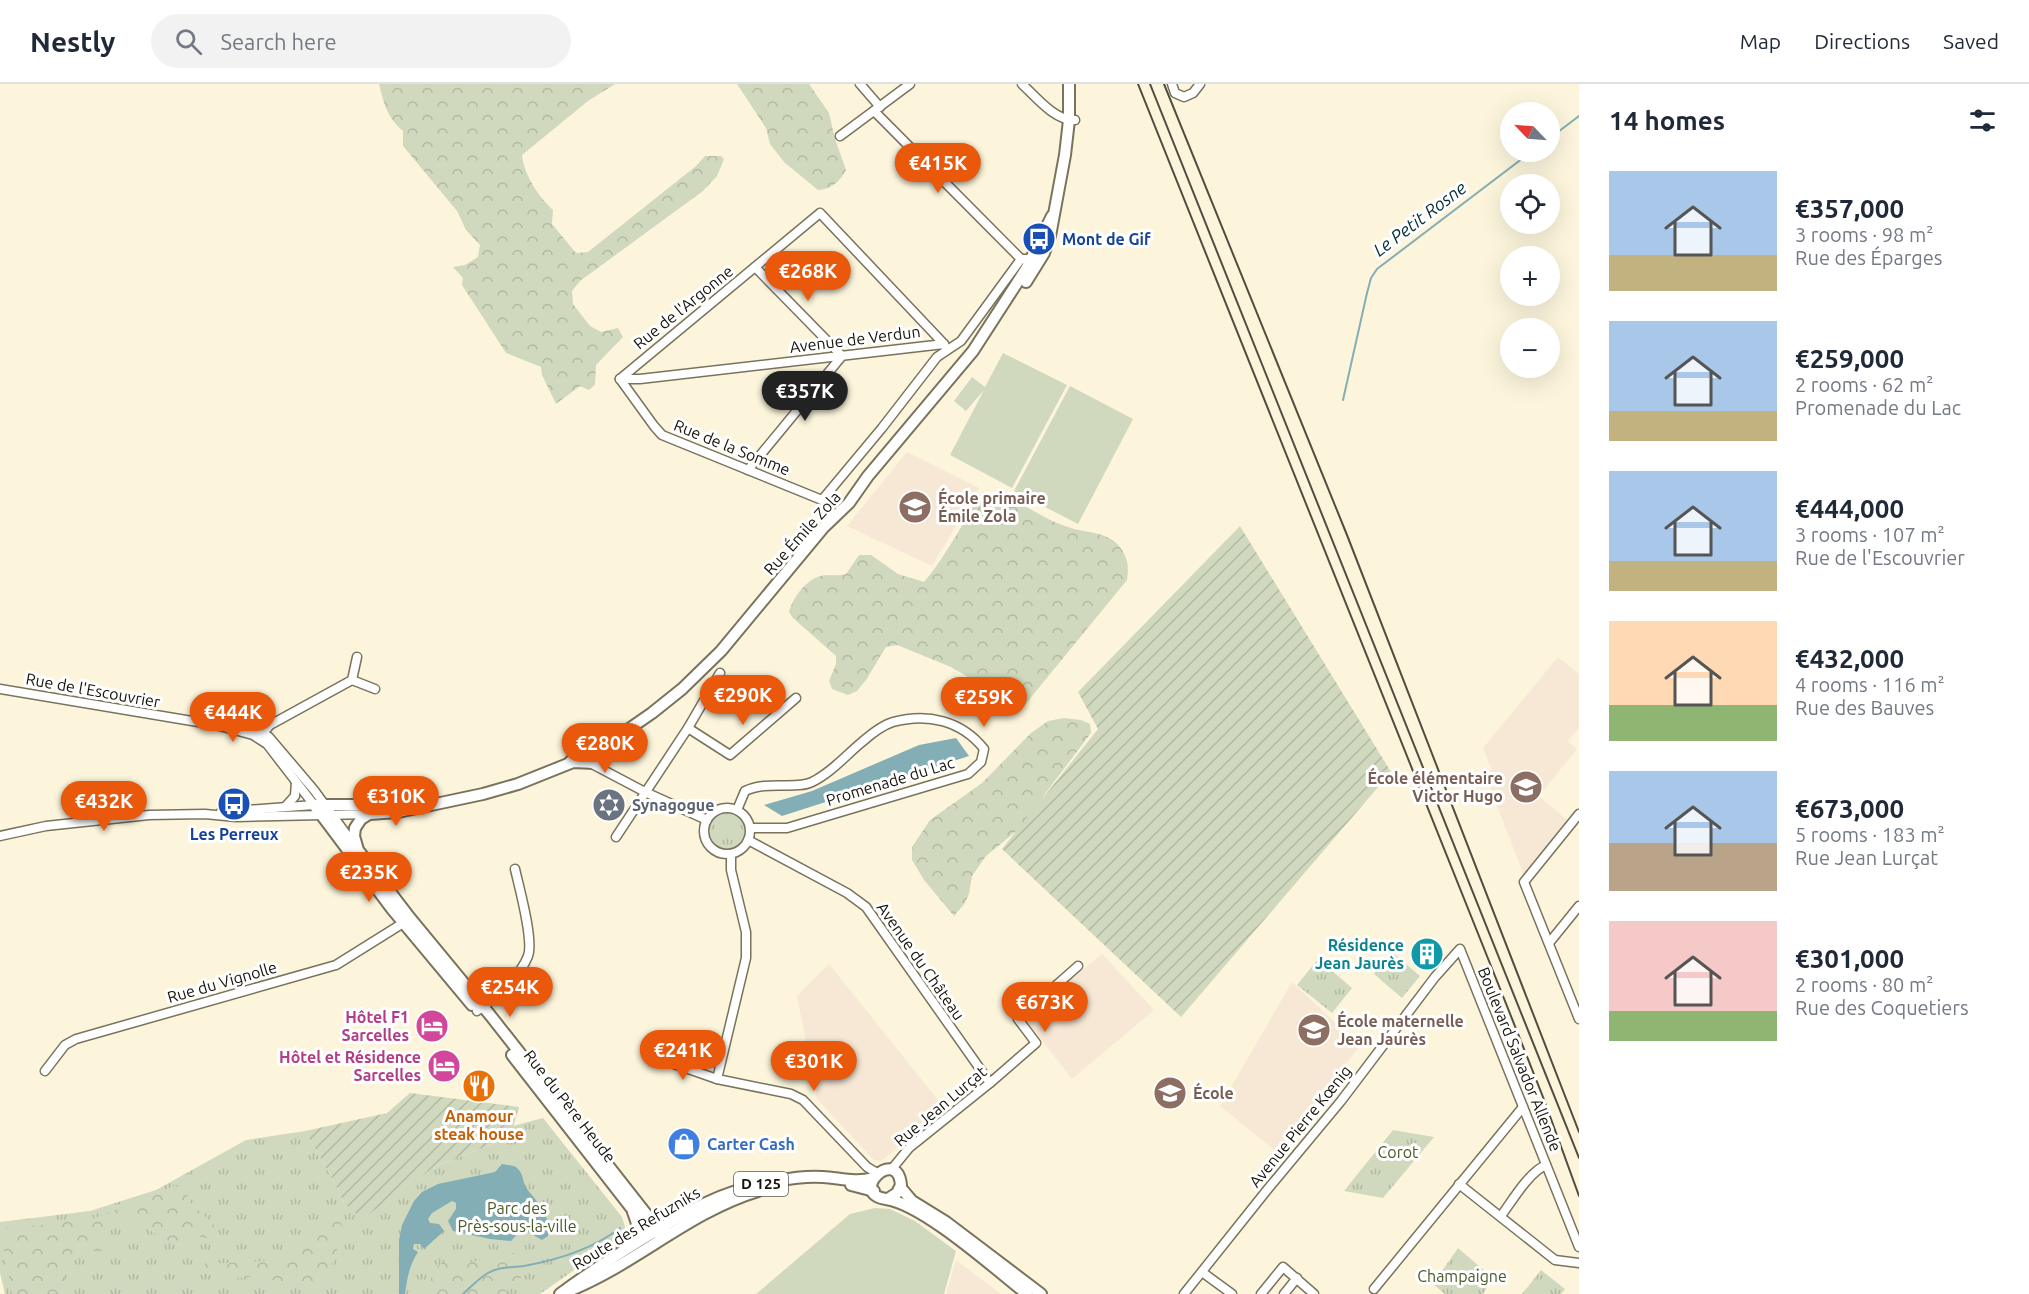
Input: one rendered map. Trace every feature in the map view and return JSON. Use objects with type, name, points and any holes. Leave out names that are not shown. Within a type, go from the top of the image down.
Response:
[{"type":"main road","name":"Rue Émile Zola","points":[[602,755],[607,746],[620,735],[659,708],[703,670],[728,643],[823,528],[855,497],[868,476],[1013,300],[1029,263],[1048,241],[1060,186],[1072,154],[1069,84]]},
{"type":"main road","name":"Rue Émile Zola","points":[[1072,120],[1075,84]]},
{"type":"main road","name":"Rue Émile Zola","points":[[596,743],[620,735]]},
{"type":"main road","points":[[358,850],[354,836],[355,828],[361,819],[369,814],[391,813],[498,790],[567,764],[598,762],[602,755],[600,746],[596,743],[588,744],[567,764]]},
{"type":"main road","points":[[584,748],[583,755],[589,762]]},
{"type":"main road","points":[[326,811],[378,805],[418,807]]},
{"type":"main road","name":"Rue du Père Heude","points":[[326,811],[407,921],[480,1009],[656,1231]]},
{"type":"main road","name":"Rue du Père Heude","points":[[358,850],[407,921]]},
{"type":"main road","name":"Rue du Père Heude","points":[[480,1009],[632,1209],[656,1231]]},
{"type":"main road","points":[[1026,1294],[940,1227],[907,1207],[880,1197],[872,1186],[875,1176],[882,1170],[891,1170],[899,1176],[901,1188],[912,1201],[946,1222],[1041,1294]]},
{"type":"main road","name":"Route des Refuzniks","points":[[561,1294],[591,1271],[718,1196],[760,1184],[796,1178],[823,1177],[852,1181],[875,1176]]},
{"type":"main road","name":"Route des Refuzniks","points":[[561,1294],[597,1280],[669,1234],[733,1199],[778,1187],[824,1183],[874,1191]]},
{"type":"main road","points":[[888,1199],[901,1188]]},
{"type":"main road","points":[[630,1247],[638,1228],[632,1209]]},
{"type":"main road","points":[[650,1246],[655,1239],[656,1231],[669,1234]]},
{"type":"street","points":[[836,517],[822,500],[946,346],[961,341],[1029,263],[877,109],[860,84]]},
{"type":"street","points":[[840,136],[910,84]]},
{"type":"street","points":[[1022,84],[1053,111],[1072,120]]},
{"type":"street","points":[[1172,84],[1175,93],[1184,97],[1193,93],[1200,84]]},
{"type":"street","name":"Rue de l'Argonne","points":[[620,379],[820,213],[946,346]]},
{"type":"street","points":[[748,470],[842,356],[755,267]]},
{"type":"street","name":"Avenue de Verdun","points":[[620,379],[640,379],[946,346]]},
{"type":"street","name":"Rue de la Somme","points":[[620,379],[662,435],[822,500]]},
{"type":"street","points":[[264,737],[279,721],[352,680],[357,657]]},
{"type":"street","points":[[616,837],[688,728],[720,673]]},
{"type":"street","points":[[352,680],[375,689]]},
{"type":"street","name":"Rue de l'Escouvrier","points":[[0,689],[216,725],[264,737]]},
{"type":"street","points":[[688,728],[730,755],[796,698]]},
{"type":"street","name":"Promenade du Lac","points":[[737,810],[745,791],[756,785],[809,784],[821,777],[864,740],[891,723],[926,718],[948,722],[976,739],[984,748],[981,762],[968,774],[787,828],[750,828]]},
{"type":"street","points":[[264,737],[296,781],[305,786],[326,811]]},
{"type":"street","points":[[264,737],[326,811]]},
{"type":"street","points":[[602,755],[607,772]]},
{"type":"street","points":[[589,762],[645,792],[707,820]]},
{"type":"street","points":[[286,806],[295,796],[296,781]]},
{"type":"street","points":[[0,836],[46,826],[107,818],[205,814],[286,806],[369,814]]},
{"type":"street","points":[[730,808],[737,810],[746,817],[750,828],[748,840],[744,847],[731,854],[716,851],[706,841],[704,826],[707,820],[717,810],[730,808]]},
{"type":"street","points":[[205,814],[236,817],[326,811]]},
{"type":"street","name":"Rue du Père Heude","points":[[326,811],[358,850]]},
{"type":"street","points":[[1579,814],[1524,882],[1579,1019]]},
{"type":"street","name":"Avenue du Château","points":[[748,840],[847,893],[866,907],[990,1083]]},
{"type":"street","points":[[717,1079],[746,958],[746,933],[731,870],[731,854]]},
{"type":"street","points":[[480,1009],[519,972],[529,955],[529,939],[515,868]]},
{"type":"street","points":[[1549,943],[1579,906]]},
{"type":"street","name":"Rue du Vignolle","points":[[45,1071],[65,1045],[76,1039],[336,965],[407,921]]},
{"type":"street","name":"Boulevard Salvador Allende","points":[[1460,949],[1579,1247]]},
{"type":"street","name":"Avenue Pierre Kœnig","points":[[1184,1294],[1341,1101],[1435,977],[1460,949]]},
{"type":"street","name":"Rue Jean Lurçat","points":[[891,1170],[909,1148],[1036,1043],[1018,1019],[1078,966]]},
{"type":"street","points":[[657,1058],[717,1079],[791,1094],[803,1100],[875,1176]]},
{"type":"street","points":[[1374,1289],[1523,1107]]},
{"type":"street","points":[[1501,1216],[1526,1183],[1546,1165]]},
{"type":"street","points":[[1459,1184],[1555,1260],[1579,1263]]},
{"type":"street","points":[[1261,1294],[1283,1267],[1314,1294]]},
{"type":"street","points":[[1202,1272],[1232,1294]]},
{"type":"street","points":[[1284,1294],[1297,1278]]},
{"type":"shaded area","name":"École primaire Émile Zola","points":[[907,452],[979,488],[932,566],[847,526]]},
{"type":"shaded area","points":[[1558,657],[1579,674],[1579,728],[1567,741],[1577,749],[1539,796],[1567,820],[1524,875],[1484,773],[1492,770],[1483,748]]},
{"type":"shaded area","points":[[1102,954],[1154,1010],[1072,1079],[1024,1017]]},
{"type":"shaded area","points":[[829,964],[946,1110],[881,1161],[874,1160],[817,1099],[797,996]]},
{"type":"shaded area","points":[[1292,982],[1360,1046],[1277,1152],[1220,1106]]},
{"type":"shaded area","points":[[956,1260],[1001,1294],[946,1294]]},
{"type":"green space","points":[[379,84],[615,84],[588,101],[522,155],[523,163],[533,185],[553,210],[552,224],[576,253],[588,252],[696,166],[705,156],[721,156],[724,159],[717,176],[703,191],[580,281],[572,291],[573,304],[590,326],[601,332],[618,328],[623,337],[596,365],[595,385],[589,390],[580,386],[556,404],[542,375],[541,367],[506,353],[462,285],[463,278],[453,267],[465,265],[478,257],[480,245],[466,230],[457,211],[403,146],[403,131],[393,121],[387,110]]},
{"type":"green space","points":[[737,84],[809,84],[829,113],[846,170],[838,181],[831,187],[818,190],[784,162],[770,144],[766,128]]},
{"type":"green space","points":[[1003,353],[1067,385],[1012,488],[950,455],[984,390],[966,411],[954,401],[972,377],[985,387]]},
{"type":"green space","points":[[1070,386],[1133,419],[1078,524],[1014,491]]},
{"type":"green space","points":[[983,492],[1006,497],[1057,523],[1095,533],[1114,541],[1126,558],[1127,580],[1019,712],[1000,707],[975,681],[951,667],[897,645],[886,647],[857,691],[848,695],[832,689],[829,681],[836,664],[836,656],[789,612],[802,588],[819,576],[846,574],[859,555],[871,555],[898,574],[924,582],[946,552]]},
{"type":"green space","points":[[1240,526],[1391,772],[1181,1017],[1002,849],[1098,729],[1078,692]]},
{"type":"green space","points":[[1064,718],[1081,720],[1090,724],[1091,733],[1045,794],[1031,819],[986,856],[972,876],[965,903],[954,916],[924,880],[912,860],[912,847],[930,820],[982,783],[1031,733],[1048,721]]},
{"type":"green space","points":[[726,813],[740,818],[745,832],[740,846],[726,851],[712,846],[707,832],[712,818]]},
{"type":"green space","points":[[1392,952],[1420,976],[1402,998],[1374,974]]},
{"type":"green space","points":[[1318,959],[1352,988],[1332,1013],[1297,985]]},
{"type":"green space","points":[[410,1093],[519,1107],[510,1137],[434,1167],[362,1219],[344,1203],[305,1131],[387,1113]]},
{"type":"green space","name":"Parc des Près-sous-la-ville","points":[[543,1118],[622,1217],[625,1227],[623,1236],[540,1294],[5,1294],[0,1273],[0,1222],[90,1211],[156,1190],[246,1140],[305,1131],[344,1203],[406,1186],[434,1167],[510,1137],[513,1126]]},
{"type":"green space","name":"Corot","points":[[1393,1130],[1434,1137],[1383,1198],[1344,1191]]},
{"type":"green space","points":[[179,1184],[191,1203],[214,1225],[217,1235],[203,1238],[195,1235],[185,1242],[175,1243],[165,1240],[136,1223],[122,1221],[111,1230],[102,1251],[76,1251],[66,1257],[64,1284],[76,1294],[12,1294],[0,1230],[95,1218]]},
{"type":"green space","points":[[875,1208],[890,1209],[915,1221],[956,1251],[944,1294],[756,1294],[850,1214]]},
{"type":"green space","points":[[333,1213],[340,1214],[342,1222],[339,1244],[324,1276],[309,1287],[258,1277],[225,1278],[204,1268],[205,1263],[272,1261],[287,1257],[301,1248],[319,1224]]},
{"type":"green space","name":"Champaigne","points":[[1458,1248],[1493,1278],[1483,1294],[1445,1294],[1433,1284]]},
{"type":"green space","points":[[499,1251],[514,1253],[525,1259],[519,1286],[498,1294],[426,1294],[436,1269],[441,1264],[482,1260]]},
{"type":"green space","name":"Champaigne","points":[[1541,1270],[1565,1289],[1561,1294],[1522,1294]]},
{"type":"water","points":[[956,738],[969,756],[782,816],[764,805],[812,791],[919,745]]},
{"type":"water","points":[[502,1164],[516,1167],[520,1172],[525,1186],[546,1216],[548,1236],[542,1240],[526,1231],[519,1232],[511,1241],[453,1231],[448,1221],[456,1209],[456,1203],[452,1201],[432,1213],[428,1219],[430,1223],[439,1224],[444,1231],[424,1249],[420,1244],[414,1244],[413,1249],[418,1252],[410,1267],[405,1294],[399,1294],[399,1240],[402,1225],[414,1201],[422,1192],[438,1184],[495,1172]]},
{"type":"waterway","name":"Le Petit Rosne","points":[[1560,130],[1579,116]]},
{"type":"waterway","name":"Le Petit Rosne","points":[[1343,400],[1367,293],[1371,278],[1377,269],[1518,162]]},
{"type":"waterway","name":"Le Petit Rosne","points":[[463,1294],[481,1277],[492,1271],[562,1257],[586,1248],[620,1228]]},
{"type":"railway","points":[[1138,84],[1503,996],[1579,1196]]},
{"type":"railway","points":[[1150,84],[1579,1158]]},
{"type":"railway","points":[[1164,84],[1347,535],[1579,1132]]},
{"type":"place","name":"Mont de Gif","points":[[1039,239]]},
{"type":"place","name":"École primaire Émile Zola","points":[[915,507]]},
{"type":"place","name":"École élémentaire Victor Hugo","points":[[1526,787]]},
{"type":"place","name":"Les Perreux","points":[[234,804]]},
{"type":"place","name":"Synagogue","points":[[609,805]]},
{"type":"place","name":"Résidence Jean Jaurès","points":[[1427,954]]},
{"type":"place","name":"Hôtel F1 Sarcelles","points":[[432,1026]]},
{"type":"place","name":"École maternelle Jean Jaurès","points":[[1314,1030]]},
{"type":"place","name":"Hôtel et Résidence Sarcelles","points":[[444,1066]]},
{"type":"place","name":"Anamour steak house","points":[[479,1086]]},
{"type":"place","name":"École","points":[[1170,1093]]},
{"type":"place","name":"Carter Cash","points":[[684,1144]]}]
